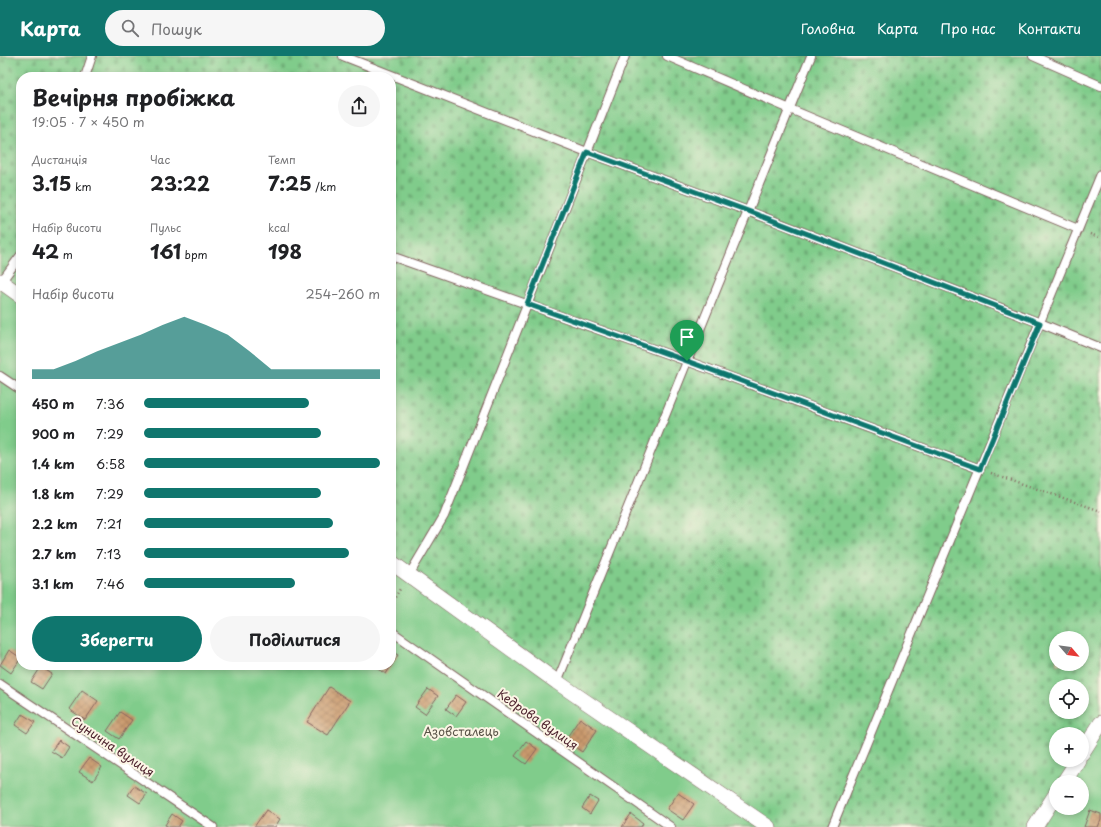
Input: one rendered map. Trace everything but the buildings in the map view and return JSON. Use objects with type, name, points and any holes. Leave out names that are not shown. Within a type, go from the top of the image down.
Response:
[{"type":"street","points":[[0,282],[16,293]]},
{"type":"street","points":[[396,566],[557,682],[768,827]]},
{"type":"street","points":[[1089,742],[1101,723]]},
{"type":"street","points":[[1035,827],[1049,805]]},
{"type":"lane","points":[[87,72],[92,56]]},
{"type":"lane","points":[[343,56],[384,72]]},
{"type":"lane","points":[[409,575],[444,516],[625,56]]},
{"type":"lane","points":[[667,56],[1078,229]]},
{"type":"lane","points":[[557,682],[811,56]]},
{"type":"lane","points":[[1033,56],[1101,86]]},
{"type":"lane","points":[[396,77],[587,152],[748,211],[1040,323],[1101,348]]},
{"type":"lane","points":[[832,827],[1101,174]]},
{"type":"lane","points":[[396,258],[687,361],[980,469]]},
{"type":"lane","points":[[0,282],[16,261]]},
{"type":"lane","points":[[0,376],[16,387]]},
{"type":"lane","name":"Кедрова вулиця","points":[[396,634],[671,827]]},
{"type":"lane","name":"Сунична вулиця","points":[[0,684],[213,827]]},
{"type":"path","points":[[980,469],[1101,511]]},
{"type":"green space","points":[[0,56],[1101,56],[1101,723],[1089,742],[1089,727],[1049,727],[1049,767],[1074,767],[1068,775],[1049,775],[1049,805],[1035,827],[768,827],[396,566],[396,72],[16,72],[16,292],[0,281]]},
{"type":"green space","name":"Азовсталець","points":[[0,281],[16,292],[16,670],[396,670],[396,566],[768,827],[0,827]]},
{"type":"green space","points":[[1101,723],[1101,827],[1035,827],[1049,805],[1049,815],[1089,815],[1089,775],[1068,775],[1073,767],[1089,767],[1089,742]]},
{"type":"route","points":[[587,152],[748,211],[1040,323],[980,469],[687,361],[527,304],[587,152]]}]
